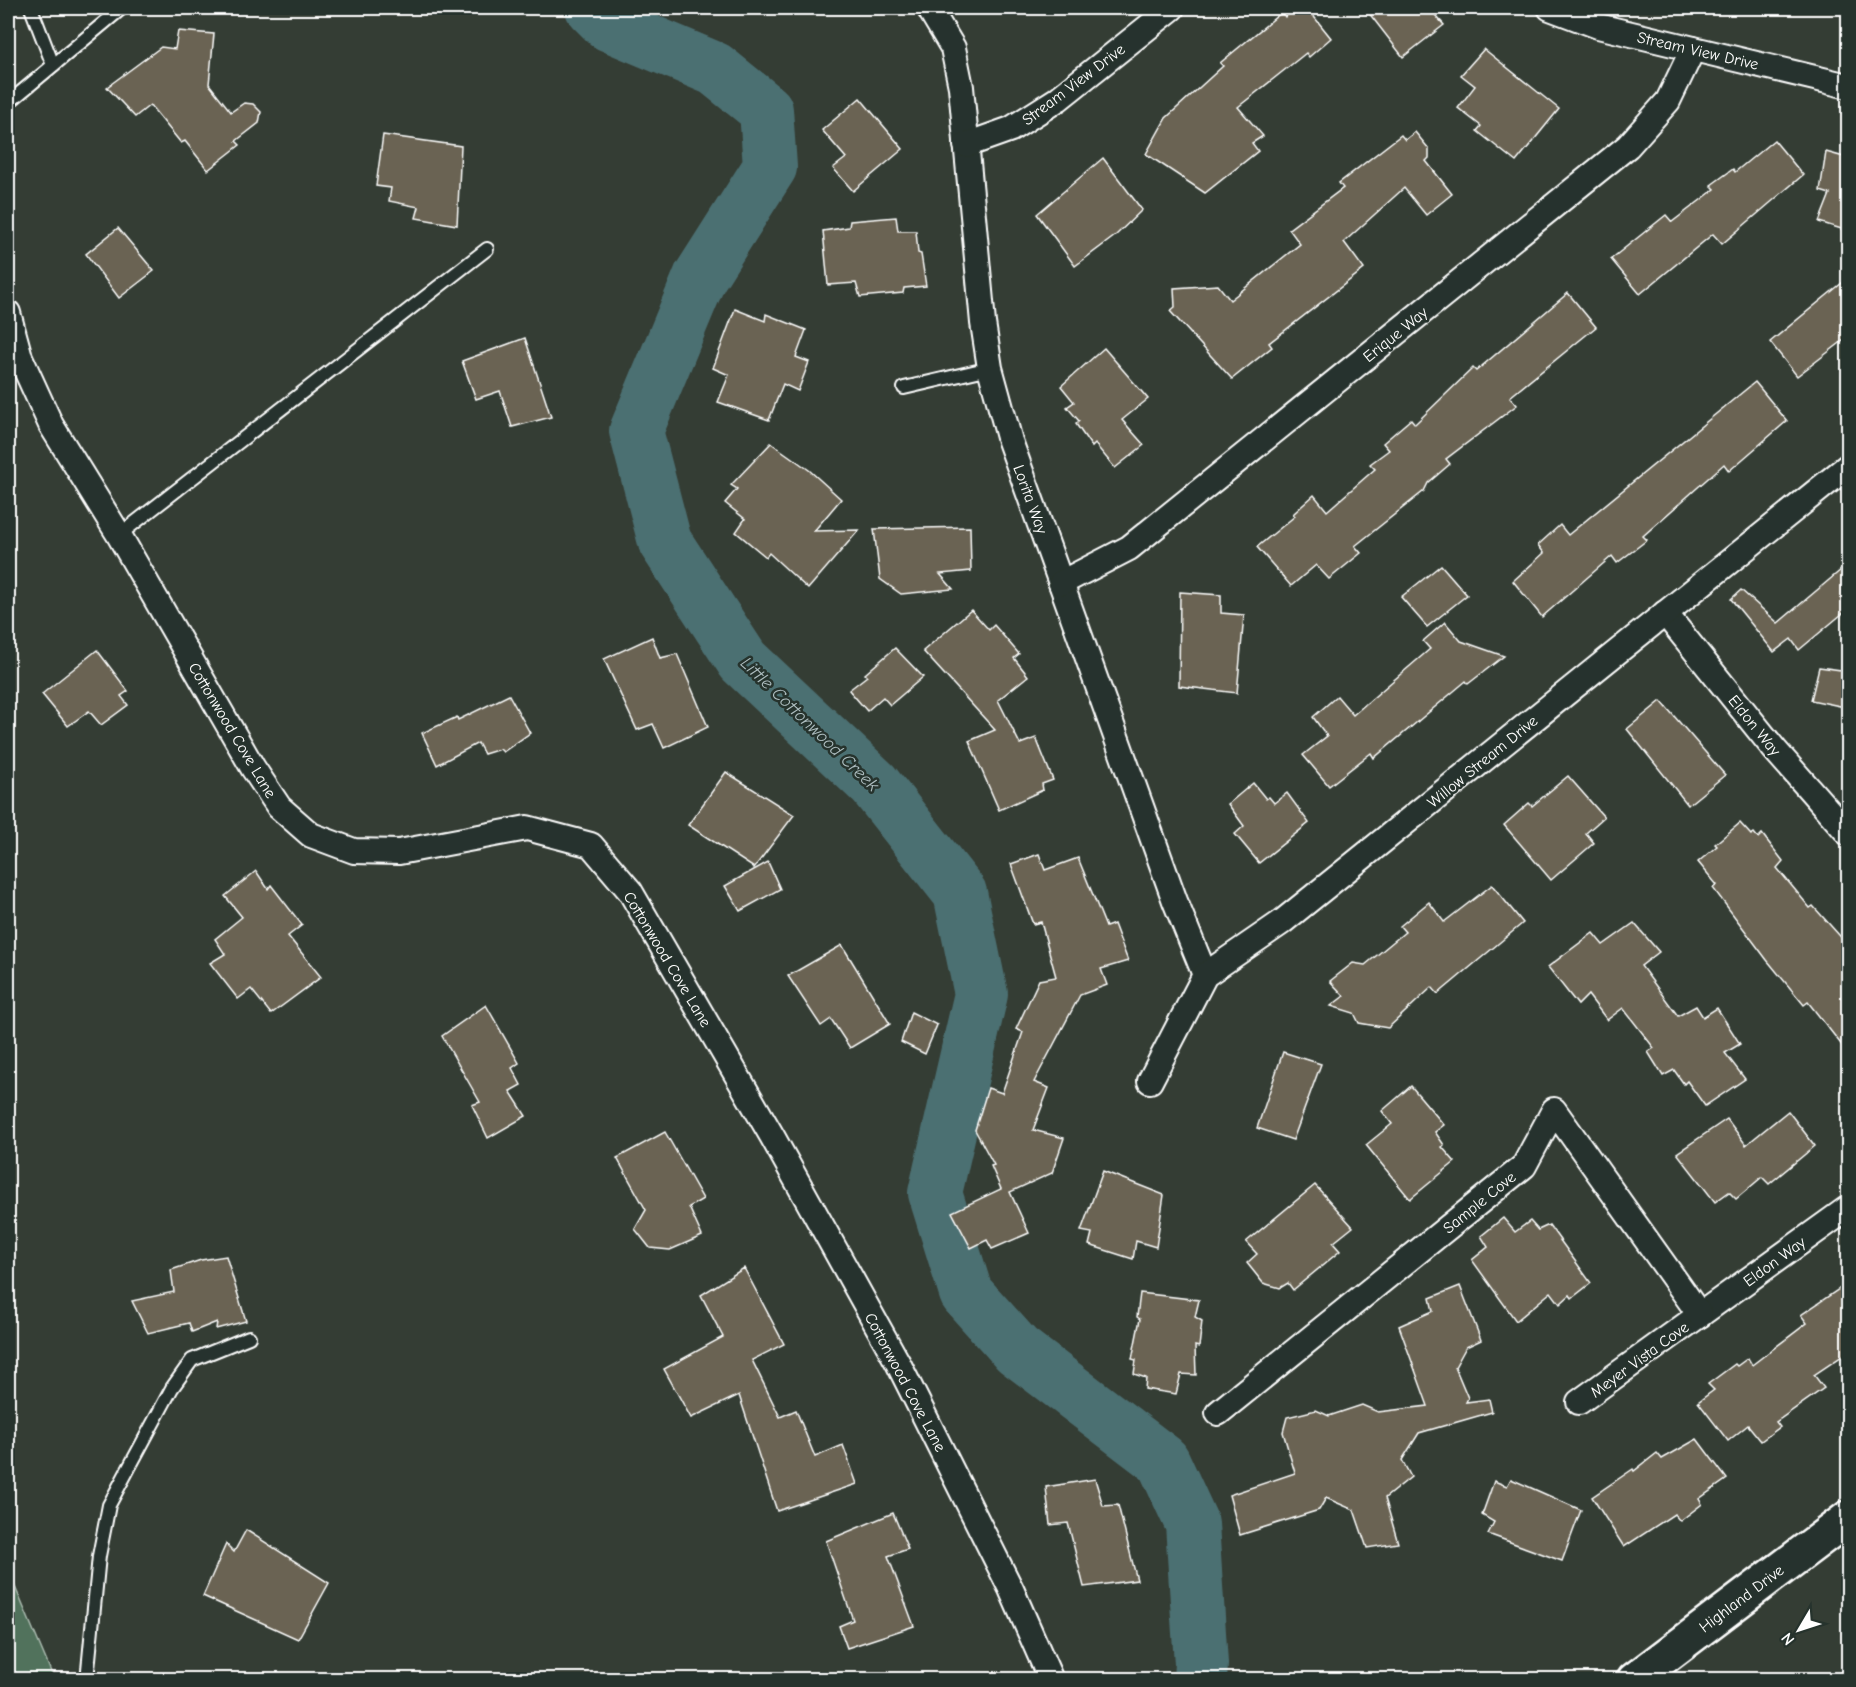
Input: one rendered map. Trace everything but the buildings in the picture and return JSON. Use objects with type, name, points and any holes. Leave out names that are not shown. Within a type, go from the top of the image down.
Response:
[{"type":"main road","name":"Highland Drive","points":[[1634,1680],[1848,1518]]},
{"type":"street","name":"Lorita Way","points":[[929,8],[954,48],[961,87],[983,322],[990,368],[1010,441],[1205,975]]},
{"type":"street","name":"Stream View Drive","points":[[966,145],[1011,129],[1058,99],[1172,8]]},
{"type":"street","name":"Stream View Drive","points":[[1550,8],[1598,26],[1848,86]]},
{"type":"street","name":"Erique Way","points":[[1061,583],[1129,548],[1628,146],[1668,101],[1693,49]]},
{"type":"street","name":"Cottonwood Cove Lane","points":[[8,313],[20,357],[51,425],[119,535],[253,768],[279,807],[311,835],[354,851],[399,852],[527,828],[591,845],[630,891],[772,1136],[898,1363],[1011,1589],[1051,1680]]},
{"type":"street","name":"Willow Stream Drive","points":[[1150,1082],[1205,975],[1282,922],[1848,466]]},
{"type":"street","name":"Eldon Way","points":[[1665,613],[1775,750],[1848,833]]},
{"type":"street","name":"Sample Cove","points":[[1218,1413],[1524,1166],[1554,1110],[1700,1315]]},
{"type":"street","name":"Eldon Way","points":[[1700,1315],[1848,1208]]},
{"type":"street","name":"Meyer Vista Cove","points":[[1579,1402],[1700,1315]]},
{"type":"lane","points":[[31,8],[52,65]]},
{"type":"lane","points":[[8,103],[122,8]]},
{"type":"lane","points":[[119,535],[487,249]]},
{"type":"lane","points":[[904,388],[990,368]]},
{"type":"lane","points":[[87,1680],[99,1556],[109,1505],[172,1388],[192,1360],[249,1337]]},
{"type":"green space","points":[[8,1523],[10,1575],[54,1679],[8,1679]]},
{"type":"waterway","name":"Little Cottonwood Creek","points":[[592,8],[608,24],[715,69],[766,110],[770,167],[700,277],[636,431],[665,542],[743,661],[874,784],[960,893],[981,994],[935,1193],[966,1293],[1017,1350],[1163,1461],[1192,1524],[1201,1664],[1200,1680]]}]
